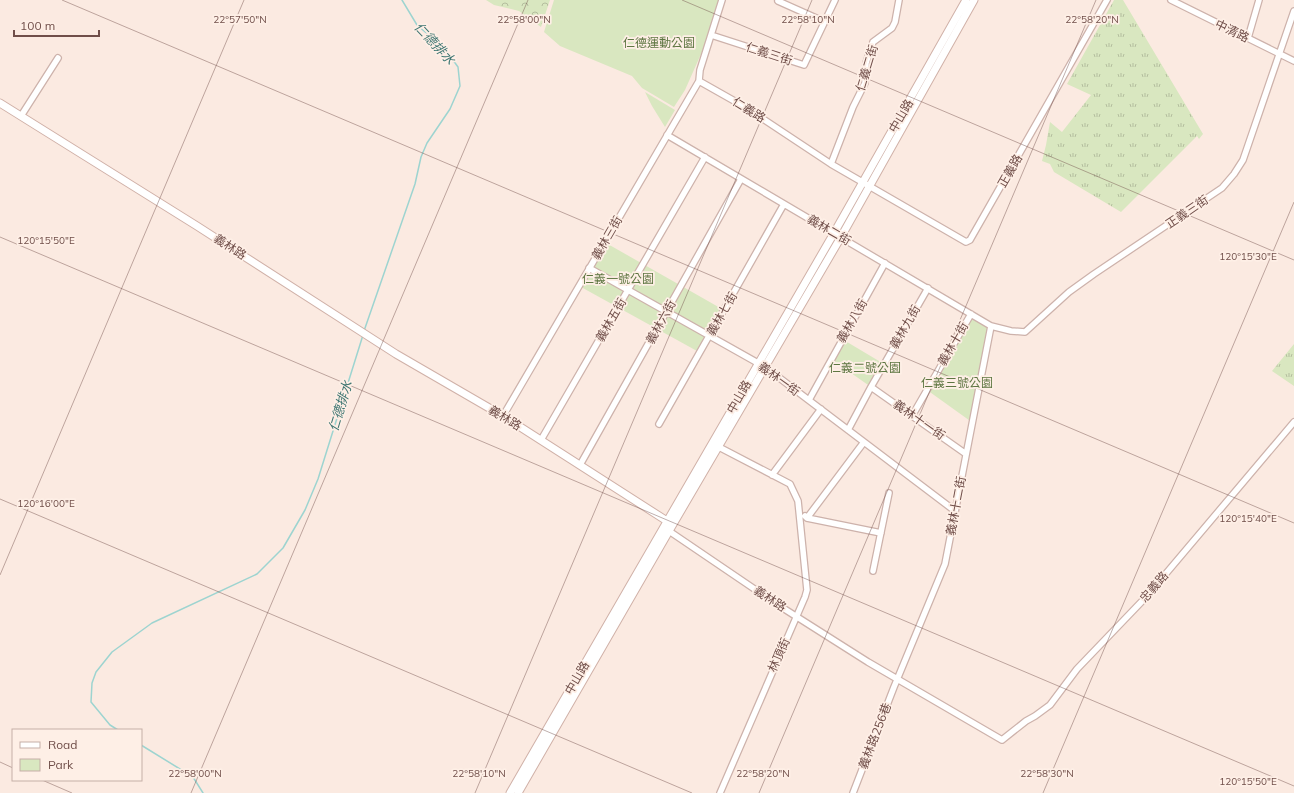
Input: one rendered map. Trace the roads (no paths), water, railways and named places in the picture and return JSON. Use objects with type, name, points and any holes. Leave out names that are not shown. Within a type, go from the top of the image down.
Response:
[{"type":"main road","name":"中山路","points":[[866,184],[966,0]]},
{"type":"main road","name":"中山路","points":[[518,793],[866,184],[974,0]]},
{"type":"main road","name":"義林路","points":[[0,103],[198,226],[396,354],[503,416],[667,521]]},
{"type":"main road","name":"中山路","points":[[510,793],[667,521],[716,446]]},
{"type":"street","points":[[699,81],[700,70],[722,0]]},
{"type":"street","points":[[779,0],[825,22]]},
{"type":"street","name":"仁義三街","points":[[711,35],[804,65],[835,0]]},
{"type":"street","name":"仁義二街","points":[[831,164],[851,113],[865,83],[866,63],[873,42],[892,28],[895,22],[900,0]]},
{"type":"street","name":"正義路","points":[[866,184],[963,241],[966,242],[970,240],[1107,0]]},
{"type":"street","name":"中清路","points":[[1171,0],[1294,61]]},
{"type":"street","points":[[1248,38],[1259,0]]},
{"type":"street","name":"正義三街","points":[[992,326],[1011,331],[1025,332],[1069,292],[1222,188],[1243,160],[1294,11]]},
{"type":"street","points":[[21,116],[58,58]]},
{"type":"street","name":"仁義路","points":[[699,81],[745,108],[831,164],[866,184]]},
{"type":"street","name":"義林三街","points":[[503,416],[699,81]]},
{"type":"street","name":"義林二街","points":[[667,135],[992,326]]},
{"type":"street","name":"義林五街","points":[[541,440],[705,157]]},
{"type":"street","name":"義林六街","points":[[580,465],[741,179]]},
{"type":"street","name":"義林七街","points":[[659,424],[784,204]]},
{"type":"street","name":"義林八街","points":[[809,400],[885,263]]},
{"type":"street","name":"義林一街","points":[[589,268],[762,365],[955,511]]},
{"type":"street","name":"義林九街","points":[[848,430],[928,288]]},
{"type":"street","name":"義林十街","points":[[912,416],[971,314]]},
{"type":"street","name":"義林十二街","points":[[897,680],[945,564],[992,326]]},
{"type":"street","name":"義林十一街","points":[[871,387],[966,454]]},
{"type":"street","points":[[772,474],[821,409]]},
{"type":"street","name":"忠義路","points":[[1002,740],[1026,721],[1050,705],[1077,669],[1147,596],[1294,422]]},
{"type":"street","points":[[807,518],[864,442]]},
{"type":"street","name":"林頂街","points":[[716,446],[790,484],[798,501],[807,590],[720,793]]},
{"type":"street","points":[[873,571],[889,493]]},
{"type":"street","points":[[799,511],[807,518],[881,534]]},
{"type":"street","points":[[667,521],[669,531]]},
{"type":"street","name":"義林路","points":[[669,531],[796,616],[897,680],[1002,740]]},
{"type":"street","name":"義林路256巷","points":[[852,793],[897,680]]},
{"type":"waterway","name":"仁德排水","points":[[364,331],[415,184],[421,157],[427,143],[450,109],[460,86],[458,67],[445,49],[417,25],[402,0]]},
{"type":"waterway","name":"仁德排水","points":[[116,729],[110,725],[91,702],[92,683],[96,672],[112,652],[152,623],[257,574],[283,548],[305,510],[318,479],[363,335]]},
{"type":"waterway","name":"仁德排水","points":[[142,746],[193,777],[203,793]]},
{"type":"park label","name":"仁德運動公園","points":[[659,43]]},
{"type":"park label","name":"仁義一號公園","points":[[618,279]]},
{"type":"park label","name":"仁義二號公園","points":[[865,368]]},
{"type":"park label","name":"仁義三號公園","points":[[957,383]]}]
